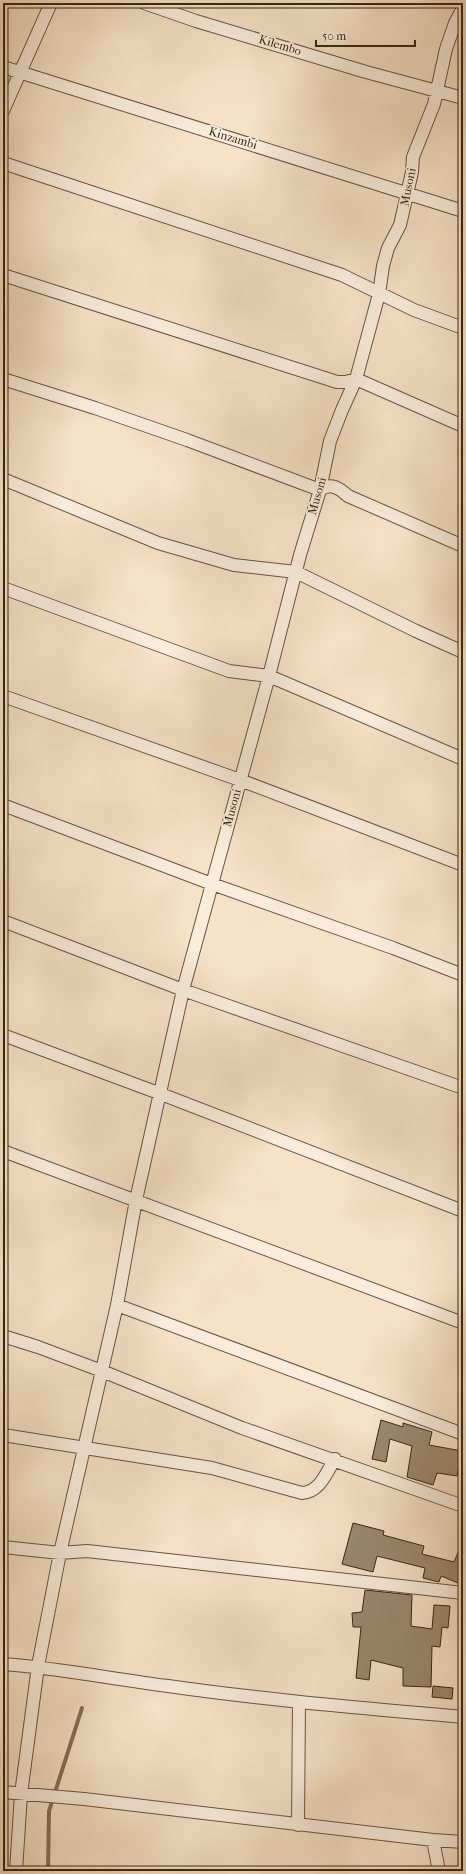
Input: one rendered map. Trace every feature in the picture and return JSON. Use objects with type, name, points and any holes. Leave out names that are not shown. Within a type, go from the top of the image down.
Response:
[{"type":"street","points":[[3,111],[51,3]]},
{"type":"street","name":"Kilembo","points":[[144,3],[196,21],[366,72],[436,89],[463,98]]},
{"type":"street","name":"Musoni","points":[[16,1871],[21,1794],[38,1666],[60,1553],[117,1305],[136,1200],[161,1094],[183,990],[296,572],[320,490],[330,441],[356,379],[379,294],[383,266],[388,248],[400,225],[406,192],[412,172],[413,157],[434,104],[436,89],[446,49],[455,23],[463,8]]},
{"type":"street","name":"Kinzambi","points":[[3,67],[463,211]]},
{"type":"street","points":[[3,163],[342,275],[414,310],[463,328]]},
{"type":"street","points":[[3,275],[337,382],[346,382],[356,379],[463,426]]},
{"type":"street","points":[[3,379],[96,408],[187,440],[320,490],[326,486],[333,486],[348,496],[463,546]]},
{"type":"street","points":[[3,479],[158,542],[234,566],[296,572],[416,631],[463,652]]},
{"type":"street","points":[[3,588],[229,671],[269,676],[463,759]]},
{"type":"street","points":[[3,696],[240,780],[463,865]]},
{"type":"street","points":[[3,805],[212,884],[393,948],[463,975]]},
{"type":"street","points":[[3,921],[183,990],[463,1088]]},
{"type":"street","points":[[3,1035],[161,1094],[463,1211]]},
{"type":"street","points":[[3,1151],[463,1323]]},
{"type":"street","points":[[117,1305],[463,1434]]},
{"type":"street","points":[[3,1336],[38,1347],[102,1371],[242,1428],[463,1506]]},
{"type":"street","points":[[3,1435],[212,1468],[302,1493],[309,1492],[317,1488],[335,1460]]},
{"type":"street","points":[[3,1547],[60,1553],[87,1551],[463,1593]]},
{"type":"street","points":[[3,1664],[38,1666],[168,1686],[299,1703],[463,1717]]},
{"type":"street","points":[[298,1824],[299,1703]]},
{"type":"street","points":[[3,1792],[433,1840],[463,1842]]},
{"type":"street","points":[[433,1840],[439,1871]]},
{"type":"building","points":[[381,1420],[403,1427],[403,1423],[432,1432],[429,1445],[462,1451],[457,1476],[437,1473],[433,1485],[407,1477],[412,1446],[390,1439],[386,1462],[372,1459]]},
{"type":"building","points":[[353,1523],[384,1531],[383,1535],[424,1546],[422,1554],[454,1562],[463,1541],[463,1585],[441,1576],[439,1582],[423,1578],[425,1568],[377,1556],[373,1572],[342,1564]]},
{"type":"building","points":[[365,1590],[412,1595],[411,1626],[432,1629],[434,1605],[450,1606],[448,1628],[442,1627],[440,1647],[432,1646],[431,1687],[403,1686],[403,1668],[371,1660],[369,1680],[356,1678],[361,1627],[353,1627],[352,1613],[362,1612]]},
{"type":"building","points":[[433,1686],[453,1688],[452,1699],[432,1697]]},
{"type":"waterway","points":[[48,1871],[49,1811],[82,1708]]}]
